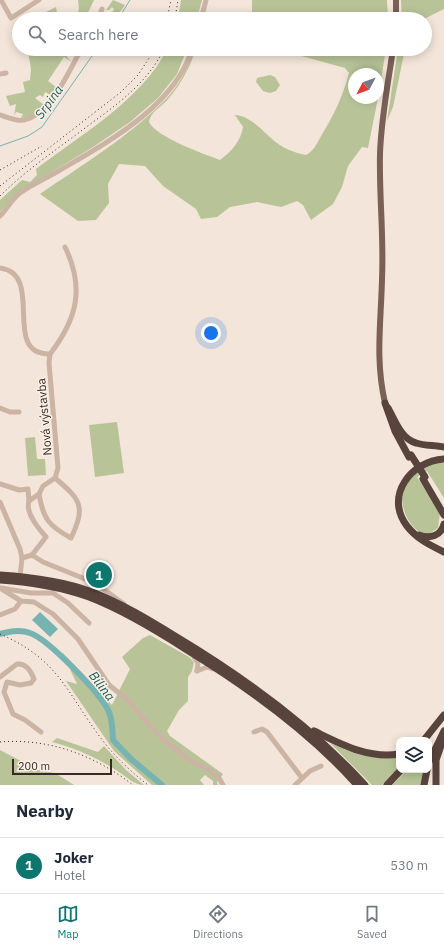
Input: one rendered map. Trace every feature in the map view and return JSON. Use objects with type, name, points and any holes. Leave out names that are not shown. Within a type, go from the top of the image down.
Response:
[{"type":"highway","points":[[386,405],[400,431],[410,440],[415,443],[444,447]]},
{"type":"highway","points":[[386,405],[410,456],[444,509]]},
{"type":"highway","points":[[444,459],[431,460],[417,467],[409,475],[402,486],[399,497],[400,511],[406,525],[422,540],[444,552]]},
{"type":"highway","points":[[424,478],[444,504]]},
{"type":"highway","points":[[424,478],[444,515]]},
{"type":"highway","points":[[413,533],[425,537],[432,537],[440,531],[444,524]]},
{"type":"highway","points":[[0,582],[20,576],[49,581],[92,592],[143,617],[235,674],[307,728],[365,785]]},
{"type":"highway","points":[[0,582],[50,587],[89,597],[122,612],[162,634],[260,698],[292,724],[357,785]]},
{"type":"highway","points":[[426,737],[444,716]]},
{"type":"highway","points":[[431,737],[444,716]]},
{"type":"highway","points":[[307,728],[338,743],[362,752],[382,755],[396,754]]},
{"type":"highway","points":[[432,756],[444,731]]},
{"type":"highway","points":[[436,785],[436,760],[444,737]]},
{"type":"highway","points":[[387,784],[398,773]]},
{"type":"highway","points":[[424,785],[426,773]]},
{"type":"highway","points":[[348,775],[352,785]]},
{"type":"main road","points":[[396,0],[396,12]]},
{"type":"main road","points":[[386,405],[380,382],[378,350],[382,271],[380,152],[383,110],[392,56]]},
{"type":"street","points":[[1,0],[12,17]]},
{"type":"street","points":[[20,12],[39,0]]},
{"type":"street","points":[[203,12],[206,0]]},
{"type":"street","points":[[0,115],[23,121],[35,116],[47,106],[71,69],[78,56]]},
{"type":"street","points":[[0,216],[19,194],[92,152],[155,106],[170,90],[182,73],[189,56]]},
{"type":"street","points":[[0,74],[6,73]]},
{"type":"street","points":[[20,339],[29,350],[42,354],[50,354],[62,339],[77,301],[74,265],[65,247]]},
{"type":"street","points":[[0,268],[9,270],[16,278],[19,285],[18,327]]},
{"type":"street","name":"Nová výstavba","points":[[50,354],[49,363],[58,468],[55,478]]},
{"type":"street","name":"Nová výstavba","points":[[0,408],[10,412],[19,412]]},
{"type":"street","points":[[29,501],[39,494],[43,486],[55,478],[76,497],[80,510],[79,521],[71,538],[49,523],[44,515],[39,494]]},
{"type":"street","points":[[0,484],[19,490],[28,489],[28,508],[33,521],[46,538],[32,555],[22,558]]},
{"type":"street","points":[[0,502],[20,549],[22,558],[20,576]]},
{"type":"street","points":[[32,555],[43,562],[76,574],[105,588],[143,617]]},
{"type":"street","points":[[0,582],[21,601],[34,602],[53,614],[78,639],[109,685],[138,711],[165,741],[191,761],[208,769],[219,778],[223,785]]},
{"type":"street","points":[[0,582],[31,593],[53,593],[68,603],[89,623]]},
{"type":"street","points":[[0,615],[15,609],[21,601]]},
{"type":"street","points":[[162,634],[197,660],[197,672],[207,667],[213,668],[251,695],[260,698]]},
{"type":"street","points":[[19,663],[29,669],[34,679],[29,684],[7,682],[2,676],[19,663]]},
{"type":"street","points":[[7,682],[4,692],[13,714],[25,720],[41,732]]},
{"type":"street","points":[[254,732],[262,729],[267,732],[302,778]]},
{"type":"street","points":[[295,785],[310,771],[321,766]]},
{"type":"green space","points":[[78,0],[94,0],[88,12],[78,12],[79,10]]},
{"type":"green space","points":[[113,0],[125,5],[120,12],[112,12],[114,9],[112,7],[109,10],[106,10]]},
{"type":"green space","points":[[181,0],[202,0],[199,12],[179,12]]},
{"type":"green space","points":[[252,0],[387,0],[388,12],[252,12]]},
{"type":"green space","points":[[401,0],[444,0],[444,9],[432,15],[432,12],[402,12]]},
{"type":"green space","points":[[56,7],[57,12],[46,12]]},
{"type":"green space","points":[[29,56],[68,56],[72,62],[64,57],[48,81],[56,87],[51,95],[45,92],[43,97],[40,95],[35,98],[44,105],[32,116],[21,118],[23,114],[16,112],[14,116],[16,104],[10,106],[6,96],[25,92],[23,82],[30,80],[31,69]]},
{"type":"green space","points":[[163,56],[184,56],[177,74],[158,98],[130,122],[93,147],[17,193],[0,212],[0,200],[22,180],[30,182],[37,175],[36,169],[109,115],[142,84]]},
{"type":"green space","points":[[191,56],[194,56],[173,93],[154,112],[149,122],[153,128],[170,139],[220,160],[235,146],[242,132],[243,127],[235,115],[241,116],[253,122],[277,143],[284,147],[306,155],[315,147],[334,113],[348,76],[348,104],[377,104],[368,148],[362,147],[348,166],[342,187],[333,204],[311,220],[303,205],[297,201],[281,207],[257,202],[230,207],[217,217],[201,219],[196,209],[163,186],[145,166],[119,164],[108,184],[109,203],[96,220],[78,221],[40,194],[105,150],[152,113],[171,94],[186,69]]},
{"type":"green space","points":[[301,56],[385,56],[383,68],[348,68],[348,72],[345,68]]},
{"type":"green space","points":[[397,56],[404,56],[393,107],[387,121]]},
{"type":"green space","points":[[270,75],[275,77],[280,85],[276,91],[270,93],[263,91],[256,82],[257,78]]},
{"type":"green space","points":[[117,422],[124,473],[95,477],[89,425]]},
{"type":"green space","points":[[35,437],[37,459],[45,459],[46,475],[28,476],[25,438]]},
{"type":"green space","points":[[435,463],[444,463],[444,498],[427,471],[417,477],[440,513],[438,528],[429,534],[422,534],[415,529],[406,515],[403,507],[403,490],[406,482],[414,473]]},
{"type":"green space","points":[[150,635],[189,657],[194,662],[192,671],[188,677],[188,701],[179,710],[167,731],[170,736],[223,774],[217,782],[218,785],[213,785],[213,781],[205,775],[200,780],[204,785],[152,785],[114,751],[66,681],[77,684],[62,652],[112,705],[130,669],[122,657],[143,638]]},
{"type":"green space","points":[[57,738],[98,752],[104,746],[126,770],[144,785],[135,783],[97,759],[52,742]]},
{"type":"green space","points":[[330,743],[355,752],[372,756],[396,756],[396,771],[382,785],[372,785]]},
{"type":"green space","points":[[0,750],[21,761],[27,768],[55,773],[74,785],[0,785]]},
{"type":"green space","points":[[404,773],[423,773],[421,785],[392,785]]},
{"type":"water","points":[[40,612],[58,629],[50,637],[32,620]]},
{"type":"waterway","name":"Srpina","points":[[122,12],[130,0]]},
{"type":"waterway","name":"Srpina","points":[[0,146],[28,136],[42,127],[92,56]]},
{"type":"waterway","name":"Bílina","points":[[0,634],[15,631],[30,633],[49,645],[60,655],[95,691],[110,713],[113,740],[131,759],[162,785]]},
{"type":"railway","points":[[168,12],[171,0]]},
{"type":"railway","points":[[176,12],[178,0]]},
{"type":"railway","points":[[0,186],[121,92],[138,75],[150,56]]},
{"type":"railway","points":[[0,196],[32,168],[111,109],[131,92],[150,72],[160,56]]},
{"type":"railway","points":[[0,170],[42,146]]},
{"type":"railway","points":[[0,634],[20,644],[48,665],[69,691],[105,744],[122,763],[148,785]]},
{"type":"railway","points":[[0,742],[18,741],[36,743],[70,751],[103,765],[133,785]]},
{"type":"place","name":"Joker","points":[[99,575]]}]
